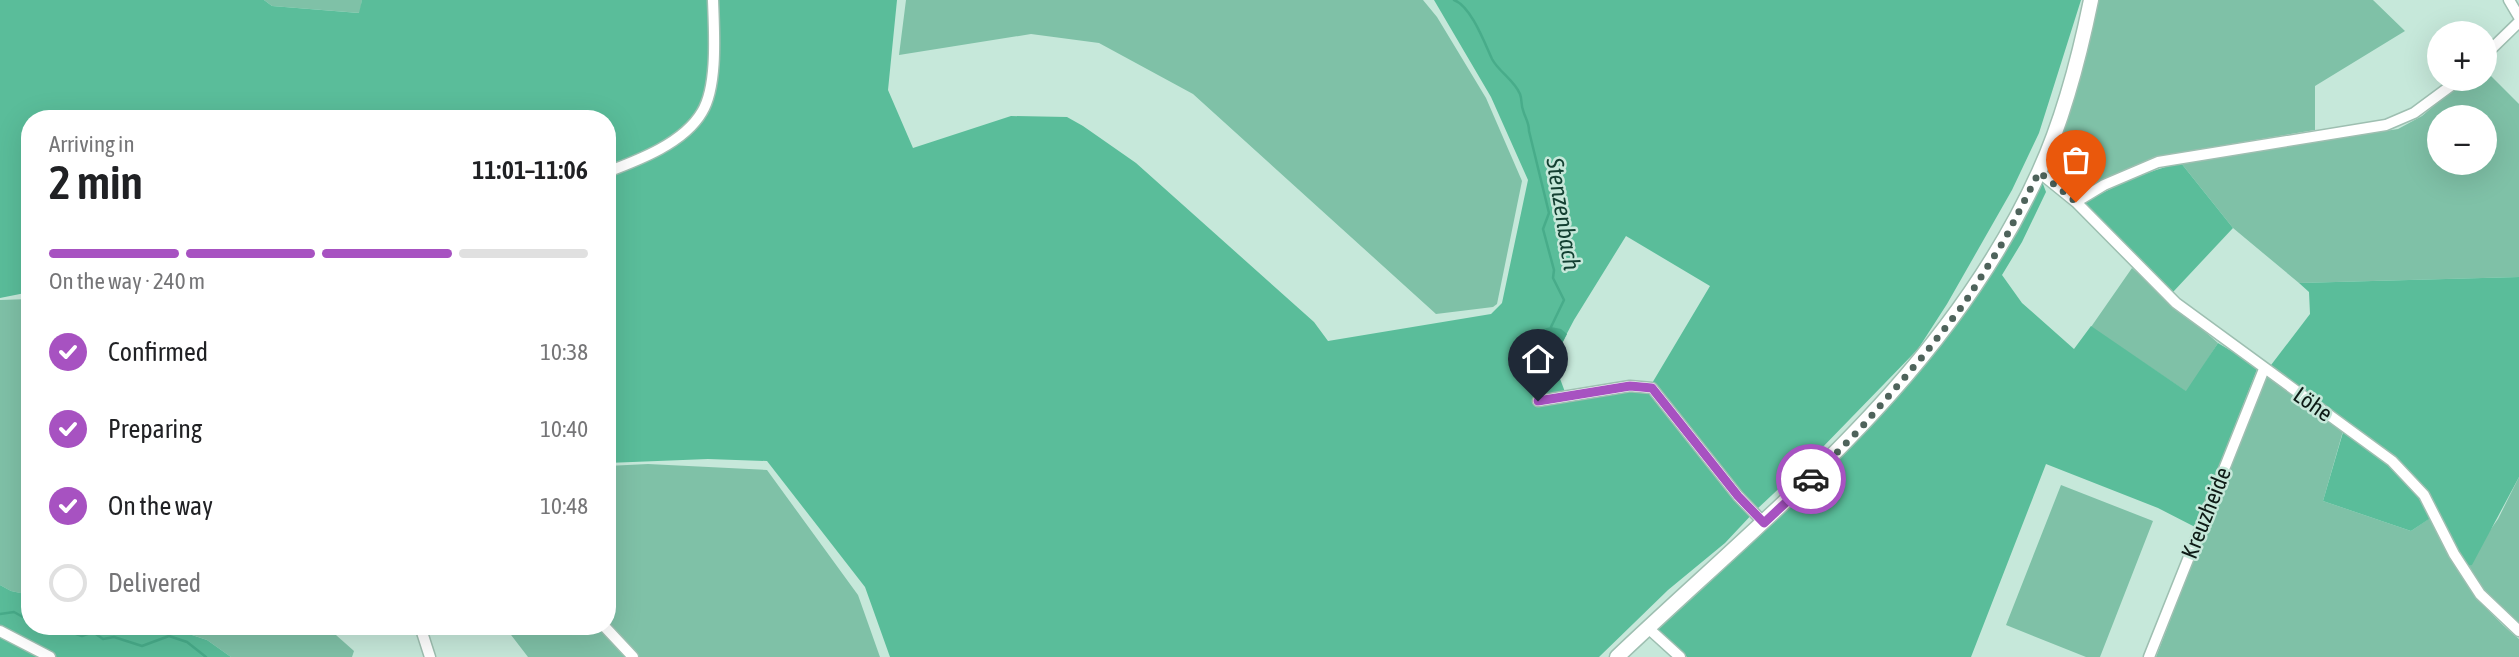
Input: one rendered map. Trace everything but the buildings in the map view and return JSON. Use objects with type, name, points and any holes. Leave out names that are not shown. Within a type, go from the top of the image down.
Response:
[{"type":"main road","points":[[1617,657],[1764,523],[1861,428],[1964,304],[2005,239],[2039,172],[2079,56],[2091,0]]},
{"type":"street","points":[[616,168],[667,146],[702,113],[711,90],[713,0]]},
{"type":"street","points":[[2497,43],[2519,20],[2509,0]]},
{"type":"street","points":[[2076,202],[2104,185],[2158,162],[2386,125],[2414,113],[2444,91]]},
{"type":"street","name":"Löhe","points":[[2039,172],[2076,202],[2176,303],[2392,461],[2424,495],[2454,554],[2480,594],[2519,631]]},
{"type":"street","name":"Kreuzheide","points":[[2149,657],[2264,369]]},
{"type":"street","points":[[1538,401],[1630,386],[1652,388],[1738,496],[1764,523]]},
{"type":"street","points":[[1648,628],[1680,657]]},
{"type":"street","points":[[0,631],[50,657]]},
{"type":"street","points":[[423,635],[430,657]]},
{"type":"street","points":[[612,635],[633,657]]},
{"type":"shaded area","points":[[0,0],[264,0],[272,6],[359,13],[362,0],[897,0],[888,90],[913,148],[1011,116],[1067,117],[1136,163],[1314,322],[1328,341],[1491,314],[1502,303],[1528,180],[1491,97],[1434,0],[2081,0],[2039,133],[2012,190],[1918,349],[1725,543],[1668,590],[1599,657],[890,657],[865,587],[767,461],[708,459],[616,463],[616,110],[21,110],[21,294],[0,298]],"holes":[[[1626,236],[1710,286],[1648,390],[1565,392],[1553,360],[1574,320]]]},
{"type":"shaded area","points":[[264,0],[362,0],[360,13],[272,6]]},
{"type":"shaded area","points":[[906,0],[1423,0],[1437,17],[1486,98],[1522,181],[1497,304],[1493,307],[1436,314],[1193,94],[1099,43],[1031,34],[899,55]]},
{"type":"shaded area","points":[[2097,0],[2373,0],[2405,31],[2315,86],[2315,130],[2154,157],[2077,195],[2046,171]]},
{"type":"shaded area","points":[[2497,82],[2519,104],[2519,277],[2299,283],[2233,228],[2181,163],[2398,129],[2427,112],[2427,175],[2497,175],[2497,105],[2435,105],[2451,91],[2497,91]]},
{"type":"shaded area","points":[[2181,163],[2233,228],[2173,292],[2084,203],[2155,170]]},
{"type":"shaded area","points":[[2040,176],[2046,192],[2022,242],[2002,275],[2022,303],[2074,349],[2091,326],[2186,391],[2218,343],[2258,367],[2195,527],[2158,508],[2046,464],[1971,657],[1687,657],[1655,629],[1865,431],[1930,358],[1978,294],[2014,235]]},
{"type":"shaded area","points":[[2132,268],[2218,343],[2187,392],[2091,327]]},
{"type":"shaded area","points":[[2519,277],[2519,477],[2472,565],[2464,566],[2438,513],[2411,531],[2323,501],[2346,422],[2268,369],[2310,314],[2309,292],[2299,283]]},
{"type":"shaded area","points":[[21,299],[21,593],[0,585],[0,300]]},
{"type":"shaded area","points":[[1551,327],[1561,329],[1567,334],[1550,367],[1543,372],[1533,363],[1531,349],[1537,335]]},
{"type":"shaded area","points":[[2265,375],[2343,431],[2323,501],[2411,531],[2430,518],[2478,598],[2519,639],[2519,657],[2156,657]]},
{"type":"shaded area","points":[[648,464],[767,470],[858,595],[880,657],[638,657],[616,634],[616,466]]},
{"type":"shaded area","points":[[2519,477],[2519,626],[2464,567],[2498,519]]},
{"type":"shaded area","points":[[2061,485],[2153,521],[2100,657],[2086,657],[2006,625]]},
{"type":"shaded area","points":[[0,585],[21,593],[21,635],[192,635],[207,640],[231,657],[0,657]]},
{"type":"shaded area","points":[[192,635],[336,635],[354,651],[352,657],[231,657],[207,640]]},
{"type":"shaded area","points":[[511,635],[607,635],[628,657],[528,657]]},
{"type":"waterway","name":"Stenzenbach","points":[[1454,0],[1472,17],[1492,59],[1521,96],[1549,213],[1543,229],[1554,270],[1553,278],[1564,300],[1551,327]]},
{"type":"waterway","points":[[0,614],[14,612],[21,616]]},
{"type":"waterway","points":[[79,635],[85,635]]},
{"type":"waterway","points":[[97,635],[103,639],[114,637],[142,646],[169,636],[187,642],[206,657]]},
{"type":"way so far","points":[[1811,479],[1861,428],[1964,304],[2005,239],[2039,172],[2076,202]]},
{"type":"route","points":[[1538,401],[1630,386],[1652,388],[1738,496],[1764,523],[1811,479]]}]
